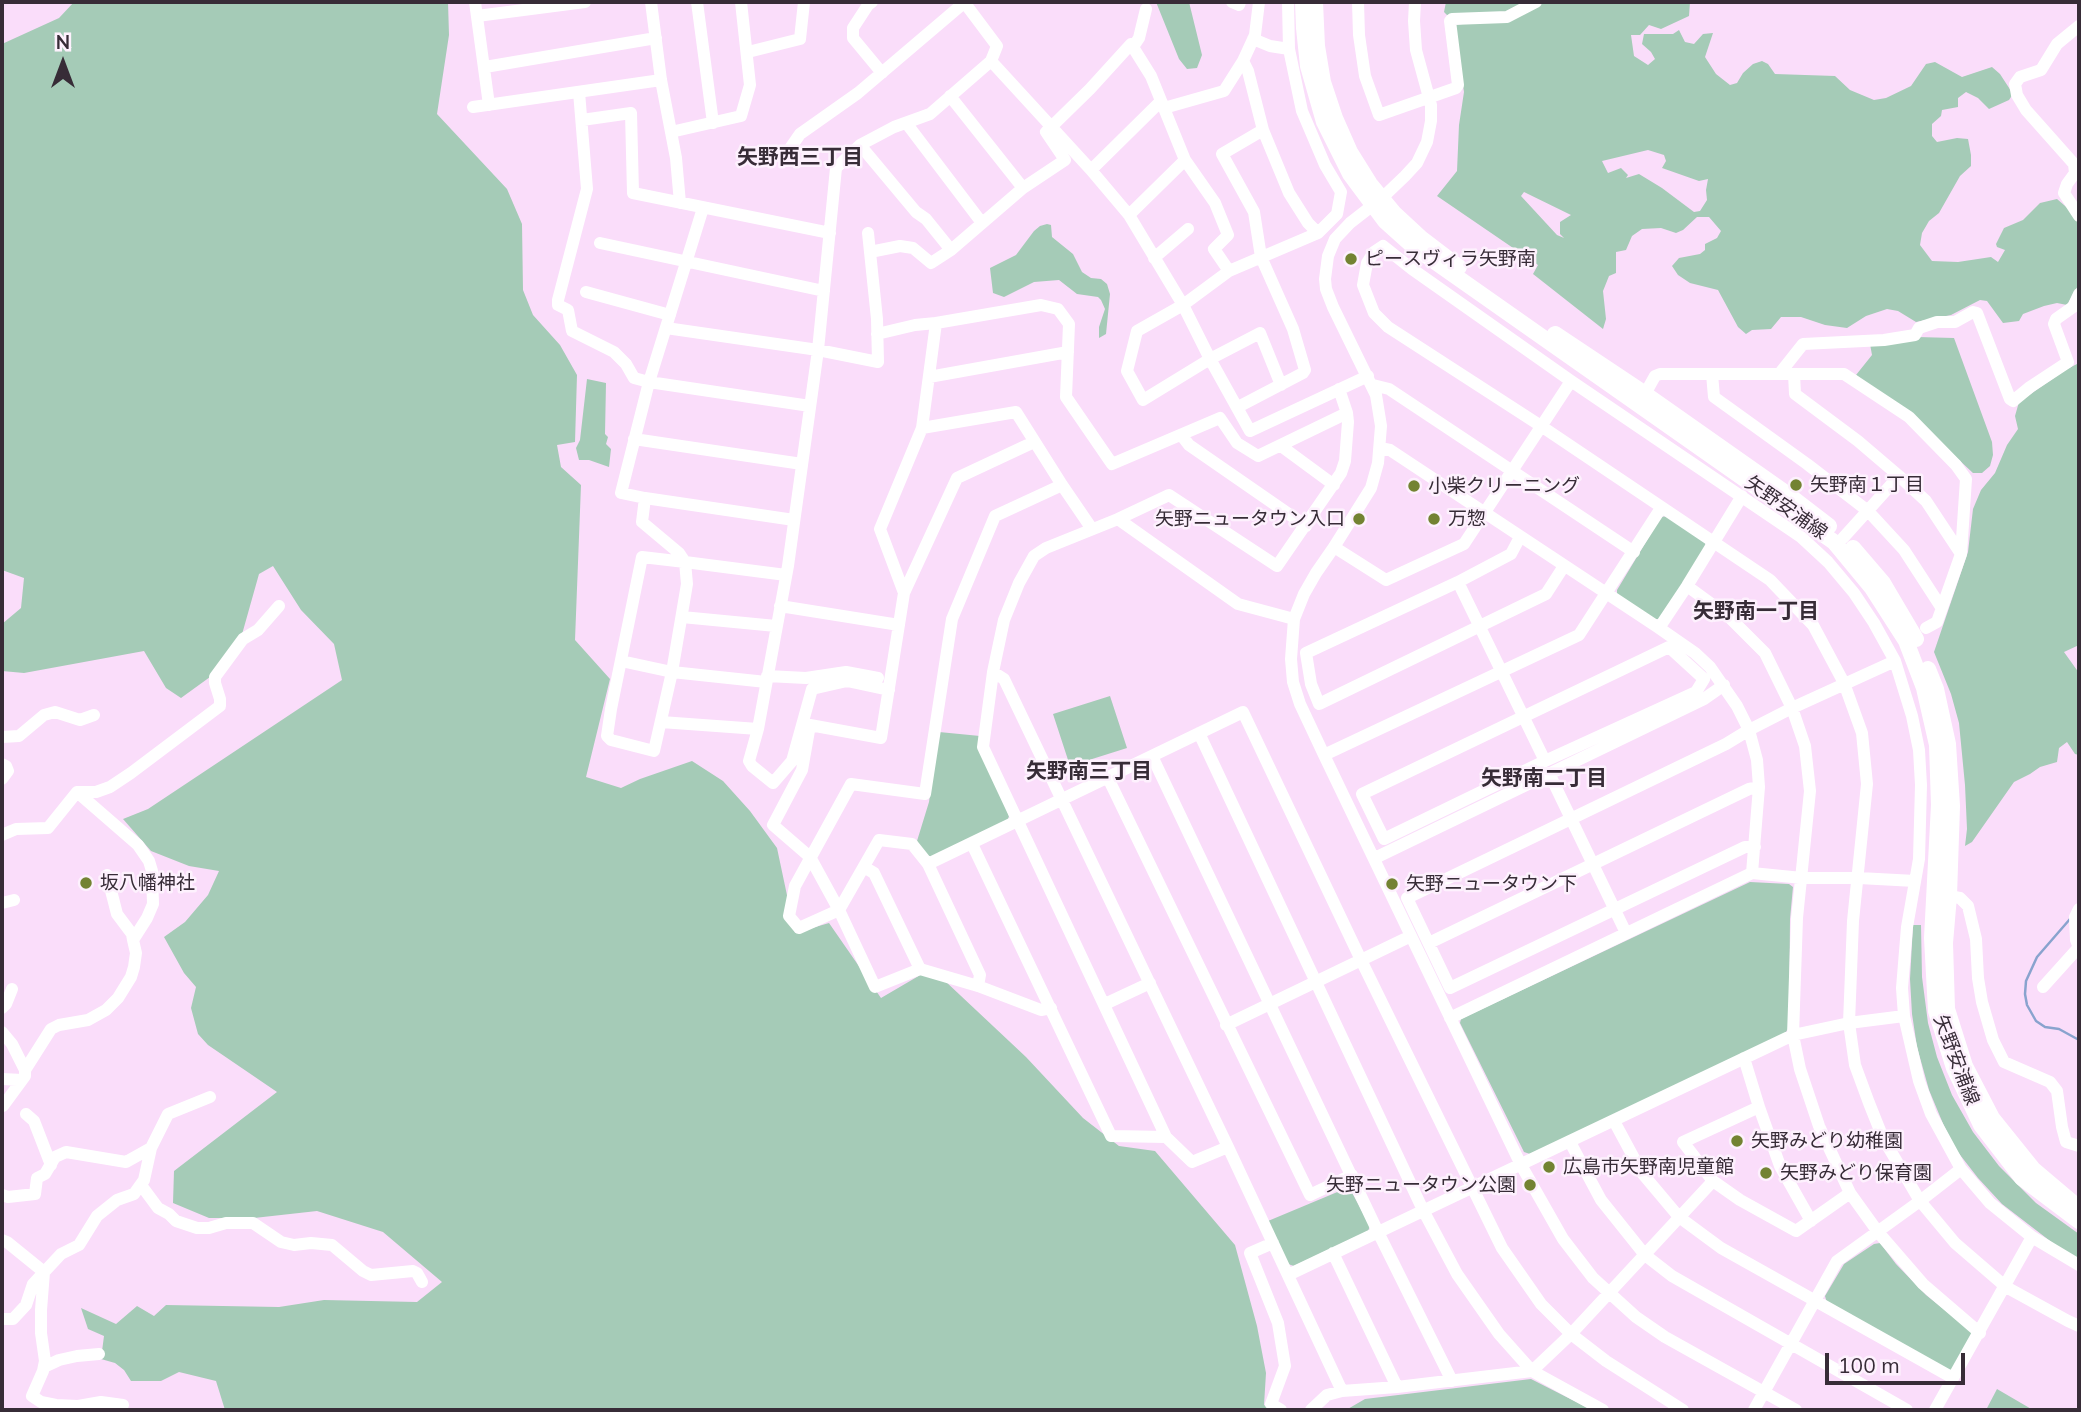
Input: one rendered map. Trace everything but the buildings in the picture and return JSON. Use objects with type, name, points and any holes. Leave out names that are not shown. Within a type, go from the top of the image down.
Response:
[{"type":"main road","name":"矢野安浦線","points":[[1303,2],[1305,47],[1317,104],[1340,158],[1414,247],[1834,542],[1872,588],[1906,641],[1924,688],[1937,745],[1939,806],[1932,938],[1936,1011],[1954,1068],[1981,1125],[2022,1178],[2079,1221]]},
{"type":"main road","name":"矢野安浦線","points":[[1315,2],[1317,46],[1329,100],[1350,152],[1377,202],[1473,277],[1790,496],[1843,538],[1883,583],[1914,633],[1936,689],[1948,744],[1952,806],[1945,943],[1947,1009],[1965,1066],[1992,1118],[2033,1169],[2079,1208]]},
{"type":"street","points":[[475,2],[489,105]]},
{"type":"street","points":[[477,16],[585,2]]},
{"type":"street","points":[[651,2],[680,203]]},
{"type":"street","points":[[697,2],[713,123]]},
{"type":"street","points":[[671,132],[741,116],[750,85],[741,2]]},
{"type":"street","points":[[748,52],[800,39],[804,2]]},
{"type":"street","points":[[872,2],[867,5],[853,28],[853,38],[882,73]]},
{"type":"street","points":[[788,156],[800,134],[858,93],[964,2],[997,46],[990,61],[930,114],[894,127],[860,145],[836,168],[818,350],[786,575],[758,729],[749,761],[773,783],[792,761],[813,688],[847,681],[889,690]]},
{"type":"street","points":[[1232,2],[1239,5],[1240,2]]},
{"type":"street","points":[[1281,385],[1259,333],[1143,400],[1127,371],[1137,331],[1183,305],[1229,271],[1318,233],[1338,214],[1341,192],[1325,165],[1302,111],[1289,49],[1288,2]]},
{"type":"street","points":[[1358,2],[1359,35],[1366,76],[1379,115],[1456,88],[1458,85],[1450,21],[1452,19],[1507,17],[1536,2]]},
{"type":"street","points":[[1415,2],[1416,50],[1429,97],[1431,121],[1427,142],[1411,170],[1335,239],[1328,256],[1325,279],[1333,307],[1376,394],[1381,426],[1378,463],[1371,488],[1310,584],[1294,619],[1291,659],[1293,682],[1300,704],[1324,755],[1521,1165],[1563,1239],[1593,1278],[1636,1317],[1665,1337],[1796,1410]]},
{"type":"street","points":[[1091,170],[1163,104],[1224,90],[1255,35],[1257,5]]},
{"type":"street","points":[[1133,47],[1139,38],[1146,9]]},
{"type":"street","points":[[2079,26],[2057,44],[2041,69],[2021,77],[2015,84],[2017,95],[2026,110],[2074,164],[2075,173],[2064,193],[2079,216]]},
{"type":"street","points":[[485,66],[656,38]]},
{"type":"street","points":[[1253,40],[1289,49]]},
{"type":"street","points":[[870,252],[900,246],[913,248],[931,263],[951,250],[1023,188],[1065,160],[1046,132],[1131,44],[1151,76],[1185,160],[1215,203],[1228,235],[1214,249],[1229,271]]},
{"type":"street","points":[[990,61],[1129,215],[1183,305],[1250,430],[1339,389],[1370,381],[1389,389],[1634,552]]},
{"type":"street","points":[[1242,61],[1248,71],[1263,130],[1289,193],[1308,223],[1318,233]]},
{"type":"street","points":[[473,107],[661,80]]},
{"type":"street","points":[[579,92],[587,190],[558,300],[558,305],[568,310],[572,331],[614,352],[626,363],[634,378],[810,406]]},
{"type":"street","points":[[950,96],[1023,188]]},
{"type":"street","points":[[582,120],[631,113],[633,193],[830,233]]},
{"type":"street","points":[[907,124],[982,223]]},
{"type":"street","points":[[1238,407],[1305,370],[1293,328],[1261,257],[1254,212],[1222,154],[1263,130]]},
{"type":"street","points":[[860,145],[951,250]]},
{"type":"street","points":[[1129,215],[1185,160]]},
{"type":"street","points":[[703,208],[649,382],[621,493],[794,520]]},
{"type":"street","points":[[1154,258],[1188,229]]},
{"type":"street","points":[[666,328],[818,350],[878,362],[869,233]]},
{"type":"street","points":[[600,243],[824,291]]},
{"type":"street","points":[[2079,1265],[2032,1237],[1990,1203],[1961,1169],[1931,1114],[1919,1081],[1904,1016],[1902,988],[1907,927],[1919,859],[1919,750],[1895,661],[1854,593],[1828,562],[1801,537],[1571,381],[1383,246],[1374,252],[1367,263],[1363,285],[1370,305],[1388,327],[1770,580],[1813,625],[1844,683],[1862,733],[1867,784],[1853,921],[1849,1023],[1855,1065],[1868,1103],[1883,1138],[1920,1201],[1955,1244],[2006,1287],[2079,1326]]},
{"type":"street","points":[[586,292],[670,315]]},
{"type":"street","points":[[1780,373],[1803,345],[1884,340],[1914,335],[1919,328],[1937,322],[1955,322],[1973,312],[1977,313],[2013,401],[2068,362],[2054,324],[2056,319],[2073,307],[2079,294]]},
{"type":"street","points":[[877,334],[915,325],[1041,305],[1058,310],[1069,324],[1066,397],[1112,464],[1220,418],[1237,443],[1258,456],[1347,413]]},
{"type":"street","points":[[904,593],[880,529],[922,428],[936,323]]},
{"type":"street","points":[[929,377],[1068,352]]},
{"type":"street","points":[[1645,394],[1655,376],[1660,374],[1844,374],[1909,417],[1956,465],[1966,479],[1961,554],[1937,622],[1926,628]]},
{"type":"street","points":[[1712,374],[1714,397],[1868,511],[1904,550],[1941,607]]},
{"type":"street","points":[[1794,374],[1795,394],[1858,441],[1926,501],[1961,554]]},
{"type":"street","points":[[1334,547],[1386,580],[1464,544],[1571,381]]},
{"type":"street","points":[[1228,1147],[1192,1162],[1166,1137],[983,747],[993,672],[1004,620],[1034,555],[1169,495],[1277,566],[1334,485],[1345,461],[1347,413],[1339,389]]},
{"type":"street","points":[[922,428],[1016,412],[1092,529]]},
{"type":"street","points":[[1182,436],[1189,445],[1306,526]]},
{"type":"street","points":[[634,439],[802,464]]},
{"type":"street","points":[[1034,442],[957,478],[904,593],[881,738],[810,725],[802,770],[773,825],[810,857],[839,910],[875,987],[920,969],[978,986],[1041,1010],[1051,1008]]},
{"type":"street","points":[[1281,446],[1334,485]]},
{"type":"street","points":[[1380,448],[1390,450],[1659,628],[1710,667],[1724,685],[1749,730],[1756,760],[1759,788],[1752,873]]},
{"type":"street","points":[[1843,538],[1899,476]]},
{"type":"street","points":[[978,986],[980,975],[928,864],[912,844],[879,840],[839,910],[799,928],[789,916],[795,886],[851,784],[925,794],[952,620],[995,516],[1062,485]]},
{"type":"street","points":[[1659,628],[1742,496]]},
{"type":"street","points":[[645,498],[642,522],[679,553],[685,562],[687,584],[672,672],[654,751],[611,740],[607,736],[642,557],[685,562],[786,575]]},
{"type":"street","points":[[1324,755],[1579,635],[1661,508]]},
{"type":"street","points":[[1118,519],[1238,604],[1294,619]]},
{"type":"street","points":[[1521,537],[1511,554],[1458,582],[1306,653],[1311,684],[1319,704],[1546,594],[1564,566]]},
{"type":"street","points":[[1458,582],[1626,933]]},
{"type":"street","points":[[1687,586],[1728,616],[1765,653],[1792,708],[1805,746],[1810,791],[1797,918],[1793,1035],[1800,1069],[1819,1126],[1850,1192],[1878,1232],[1923,1284],[1980,1333]]},
{"type":"street","points":[[77,792],[96,792],[110,787],[220,706],[215,677],[243,639],[258,630],[279,606]]},
{"type":"street","points":[[780,606],[899,625]]},
{"type":"street","points":[[682,617],[776,626]]},
{"type":"street","points":[[1375,858],[1547,767],[1696,692],[1704,679],[1669,647],[1362,794],[1384,839],[1547,767],[1704,699],[1724,685]]},
{"type":"street","points":[[621,661],[672,672],[767,679],[806,678],[846,672],[878,678]]},
{"type":"street","points":[[1755,847],[1745,847],[1450,988],[1407,898],[1726,744],[1792,708],[1895,661]]},
{"type":"street","points":[[993,672],[1004,679],[1063,799],[1342,1391]]},
{"type":"street","points":[[2,737],[19,736],[44,715],[55,712],[80,720],[94,715]]},
{"type":"street","points":[[928,864],[1243,712],[1502,1248],[1541,1304],[1571,1334],[1606,1362],[1683,1410]]},
{"type":"street","points":[[661,722],[758,729]]},
{"type":"street","points":[[1199,733],[1423,1210],[1457,1274],[1499,1334],[1532,1371],[1604,1410]]},
{"type":"street","points":[[1152,756],[1378,1232],[1452,1381]]},
{"type":"street","points":[[2,764],[8,771],[2,779]]},
{"type":"street","points":[[1108,778],[1310,1195],[1352,1175]]},
{"type":"street","points":[[1429,943],[1749,789],[1759,788]]},
{"type":"street","points":[[2,835],[16,829],[48,828],[77,792]]},
{"type":"street","points":[[77,792],[138,845],[149,861],[153,904],[133,940]]},
{"type":"street","points":[[972,844],[1111,1136],[1166,1137]]},
{"type":"street","points":[[864,867],[874,873],[920,969]]},
{"type":"street","points":[[1450,1018],[1752,873],[1802,878],[1914,881]]},
{"type":"street","points":[[3,1105],[51,1029],[88,1020],[106,1010],[118,998],[134,967],[136,953],[132,934],[117,914],[107,875]]},
{"type":"street","points":[[1949,896],[1960,898],[1968,906],[1976,939],[1982,1002],[1993,1040],[2004,1062],[2050,1082],[2057,1091],[2066,1142],[2079,1146]]},
{"type":"street","points":[[2043,987],[2079,948],[2076,940],[2076,917],[2079,909]]},
{"type":"street","points":[[1226,1024],[1411,936]]},
{"type":"street","points":[[1105,1004],[1150,983]]},
{"type":"street","points":[[2,1008],[12,989]]},
{"type":"street","points":[[1287,1275],[1793,1035],[1849,1023],[1904,1016]]},
{"type":"street","points":[[2,1032],[12,1044],[23,1075]]},
{"type":"street","points":[[1744,1058],[1780,1166],[1811,1221]]},
{"type":"street","points":[[2,1079],[23,1075]]},
{"type":"street","points":[[2,1319],[13,1319],[26,1305],[33,1284],[61,1254],[79,1245],[97,1216],[117,1200],[134,1194],[144,1180],[151,1148],[168,1115],[210,1097]]},
{"type":"street","points":[[1759,1107],[1683,1142],[1713,1181],[1740,1200],[1796,1231],[1850,1192]]},
{"type":"street","points":[[26,1115],[34,1121],[51,1164]]},
{"type":"street","points":[[1614,1121],[1642,1173],[1679,1217],[1721,1248],[1953,1378]]},
{"type":"street","points":[[1570,1142],[1601,1200],[1645,1255],[1672,1276],[1907,1410]]},
{"type":"street","points":[[2,1195],[8,1197],[35,1194],[37,1178],[45,1174],[55,1157],[66,1152],[126,1162],[151,1148]]},
{"type":"street","points":[[1755,1410],[1837,1261],[1961,1169]]},
{"type":"street","points":[[1311,1410],[1326,1395],[1342,1391],[1532,1371],[1571,1334],[1713,1181]]},
{"type":"street","points":[[141,1185],[158,1208],[176,1221],[209,1228],[226,1223],[253,1223],[281,1242],[294,1245],[332,1245],[371,1275],[413,1272],[417,1273],[422,1282]]},
{"type":"street","points":[[1935,1410],[2032,1237]]},
{"type":"street","points":[[2,1240],[44,1272]]},
{"type":"street","points":[[1273,1243],[1250,1253],[1278,1323],[1285,1366],[1271,1404],[1282,1410]]},
{"type":"street","points":[[1333,1253],[1397,1387]]},
{"type":"street","points":[[44,1272],[41,1334],[45,1361],[32,1396],[41,1402],[78,1406],[102,1402],[123,1405]]},
{"type":"street","points":[[44,1367],[59,1360],[99,1354]]},
{"type":"green space","points":[[74,2],[448,2],[449,35],[437,114],[507,189],[522,224],[523,290],[533,315],[560,345],[577,375],[575,442],[557,445],[561,467],[581,485],[575,640],[610,679],[586,777],[621,788],[692,761],[723,781],[750,811],[777,848],[795,933],[829,923],[881,998],[922,974],[944,980],[1026,1057],[1083,1118],[1119,1146],[1155,1151],[1235,1245],[1257,1326],[1266,1373],[1264,1405],[1271,1410],[225,1410],[216,1381],[179,1372],[161,1381],[131,1381],[115,1363],[101,1359],[104,1336],[88,1329],[81,1308],[116,1324],[137,1306],[154,1316],[166,1305],[279,1307],[324,1300],[417,1302],[442,1282],[383,1232],[317,1211],[254,1218],[209,1218],[173,1203],[174,1171],[277,1092],[208,1045],[198,1034],[191,1008],[196,987],[184,973],[164,937],[185,922],[208,895],[219,871],[189,866],[151,851],[123,819],[148,809],[342,680],[334,644],[301,610],[273,566],[259,574],[239,645],[210,677],[181,698],[166,688],[144,651],[24,673],[2,671],[2,624],[21,608],[24,578],[2,570],[2,44],[59,18]]},
{"type":"green space","points":[[1156,2],[1189,2],[1202,55],[1197,68],[1187,69],[1179,59]]},
{"type":"green space","points":[[1446,2],[1527,2],[1503,14],[1447,15],[1444,12]]},
{"type":"green space","points":[[1542,2],[1690,2],[1689,16],[1661,29],[1649,25],[1640,35],[1631,35],[1634,56],[1648,65],[1655,59],[1642,44],[1644,34],[1673,34],[1679,30],[1685,42],[1694,44],[1703,34],[1713,33],[1705,57],[1716,74],[1730,85],[1737,83],[1753,64],[1762,61],[1768,64],[1775,74],[1835,76],[1850,90],[1874,100],[1886,98],[1911,86],[1926,64],[1935,62],[1962,77],[1992,67],[2013,94],[2009,100],[1989,109],[1978,98],[1966,92],[1958,98],[1958,107],[1942,110],[1941,116],[1932,124],[1932,136],[1937,142],[1968,139],[1971,166],[1960,176],[1939,213],[1929,221],[1922,233],[1920,245],[1932,261],[1958,262],[1991,257],[1998,262],[2005,250],[1996,244],[2004,228],[2023,220],[2040,203],[2057,199],[2071,211],[2079,225],[2079,284],[2067,305],[2057,303],[2044,306],[2023,314],[2019,321],[2003,323],[1987,301],[1980,300],[1951,315],[1916,322],[1898,311],[1887,309],[1866,316],[1847,328],[1825,325],[1801,317],[1781,317],[1771,329],[1752,330],[1746,334],[1738,327],[1718,290],[1690,283],[1678,275],[1672,266],[1679,258],[1700,254],[1705,250],[1705,244],[1717,238],[1721,231],[1709,217],[1697,217],[1676,233],[1661,228],[1642,229],[1632,236],[1626,250],[1616,252],[1616,273],[1609,276],[1603,291],[1606,319],[1603,329],[1533,274],[1538,265],[1437,196],[1457,171],[1464,92],[1454,25],[1505,19]],"holes":[[[1648,150],[1664,155],[1666,161],[1662,168],[1699,181],[1708,179],[1707,200],[1700,211],[1694,212],[1639,174],[1626,178],[1628,175],[1621,168],[1608,173],[1602,161]],[[1524,192],[1571,215],[1560,222],[1560,234],[1564,238],[1557,235],[1521,196]]]},
{"type":"green space","points":[[1047,224],[1051,225],[1052,237],[1073,254],[1082,272],[1107,284],[1110,294],[1106,334],[1099,338],[1099,327],[1105,309],[1101,300],[1098,297],[1077,294],[1059,280],[1034,282],[1004,297],[993,293],[990,268],[1016,255],[1034,231]]},
{"type":"green space","points":[[1917,337],[1954,338],[1992,442],[1990,466],[1982,473],[1973,473],[1929,432],[1856,375],[1872,355],[1870,344]]},
{"type":"green space","points":[[2079,363],[2079,645],[2064,652],[2079,673],[2079,755],[2075,754],[2067,742],[2059,748],[2057,762],[2040,767],[2014,782],[1972,842],[1965,846],[1965,785],[1959,723],[1934,652],[1968,552],[1973,509],[1981,490],[1995,473],[2007,445],[2018,429],[2015,416],[2019,402]]},
{"type":"green space","points":[[587,379],[606,383],[605,434],[608,437],[606,444],[611,449],[609,467],[589,460],[579,460],[576,448],[580,440]]},
{"type":"green space","points":[[1667,516],[1705,541],[1706,548],[1659,619],[1652,619],[1617,595],[1617,590],[1661,517]]},
{"type":"green space","points":[[1110,696],[1127,748],[1070,766],[1053,714]]},
{"type":"green space","points":[[939,732],[980,736],[1009,816],[1007,822],[931,857],[925,855],[917,841],[929,802]]},
{"type":"green space","points":[[1750,882],[1789,884],[1793,887],[1789,1028],[1784,1034],[1530,1154],[1524,1152],[1460,1023],[1461,1019]]},
{"type":"green space","points":[[1913,925],[1921,925],[1922,977],[1928,1023],[1937,1057],[1952,1095],[1973,1132],[1999,1166],[2036,1203],[2079,1234],[2079,1259],[2054,1244],[2002,1204],[1957,1151],[1944,1126],[1929,1090],[1917,1047],[1910,979]]},
{"type":"green space","points":[[1347,1188],[1370,1226],[1368,1231],[1294,1266],[1288,1264],[1268,1221]]},
{"type":"green space","points":[[1880,1243],[1926,1295],[1971,1331],[1973,1337],[1955,1370],[1948,1371],[1827,1303],[1825,1296],[1844,1264],[1874,1244]]},
{"type":"green space","points":[[1531,1379],[1592,1410],[1346,1410],[1365,1399]]},
{"type":"green space","points":[[1997,1389],[2033,1410],[1986,1410]]},
{"type":"waterway","points":[[2070,919],[2037,957],[2026,981],[2025,994],[2027,1005],[2036,1021],[2079,1040]]},
{"type":"place","name":"ピースヴィラ矢野南","points":[[1351,259]]},
{"type":"place","name":"矢野南１丁目","points":[[1796,485]]},
{"type":"place","name":"小柴クリーニング","points":[[1414,486]]},
{"type":"place","name":"矢野ニュータウン入口","points":[[1359,519]]},
{"type":"place","name":"万惣","points":[[1434,519]]},
{"type":"place","name":"坂八幡神社","points":[[86,883]]},
{"type":"place","name":"矢野ニュータウン下","points":[[1392,884]]},
{"type":"place","name":"矢野みどり幼稚園","points":[[1737,1141]]},
{"type":"place","name":"広島市矢野南児童館","points":[[1549,1167]]},
{"type":"place","name":"矢野みどり保育園","points":[[1766,1173]]},
{"type":"place","name":"矢野ニュータウン公園","points":[[1530,1185]]},
{"type":"district","name":"矢野西三丁目","points":[[800,158]]},
{"type":"district","name":"矢野南一丁目","points":[[1756,612]]},
{"type":"district","name":"矢野南三丁目","points":[[1089,772]]},
{"type":"district","name":"矢野南二丁目","points":[[1544,779]]}]
